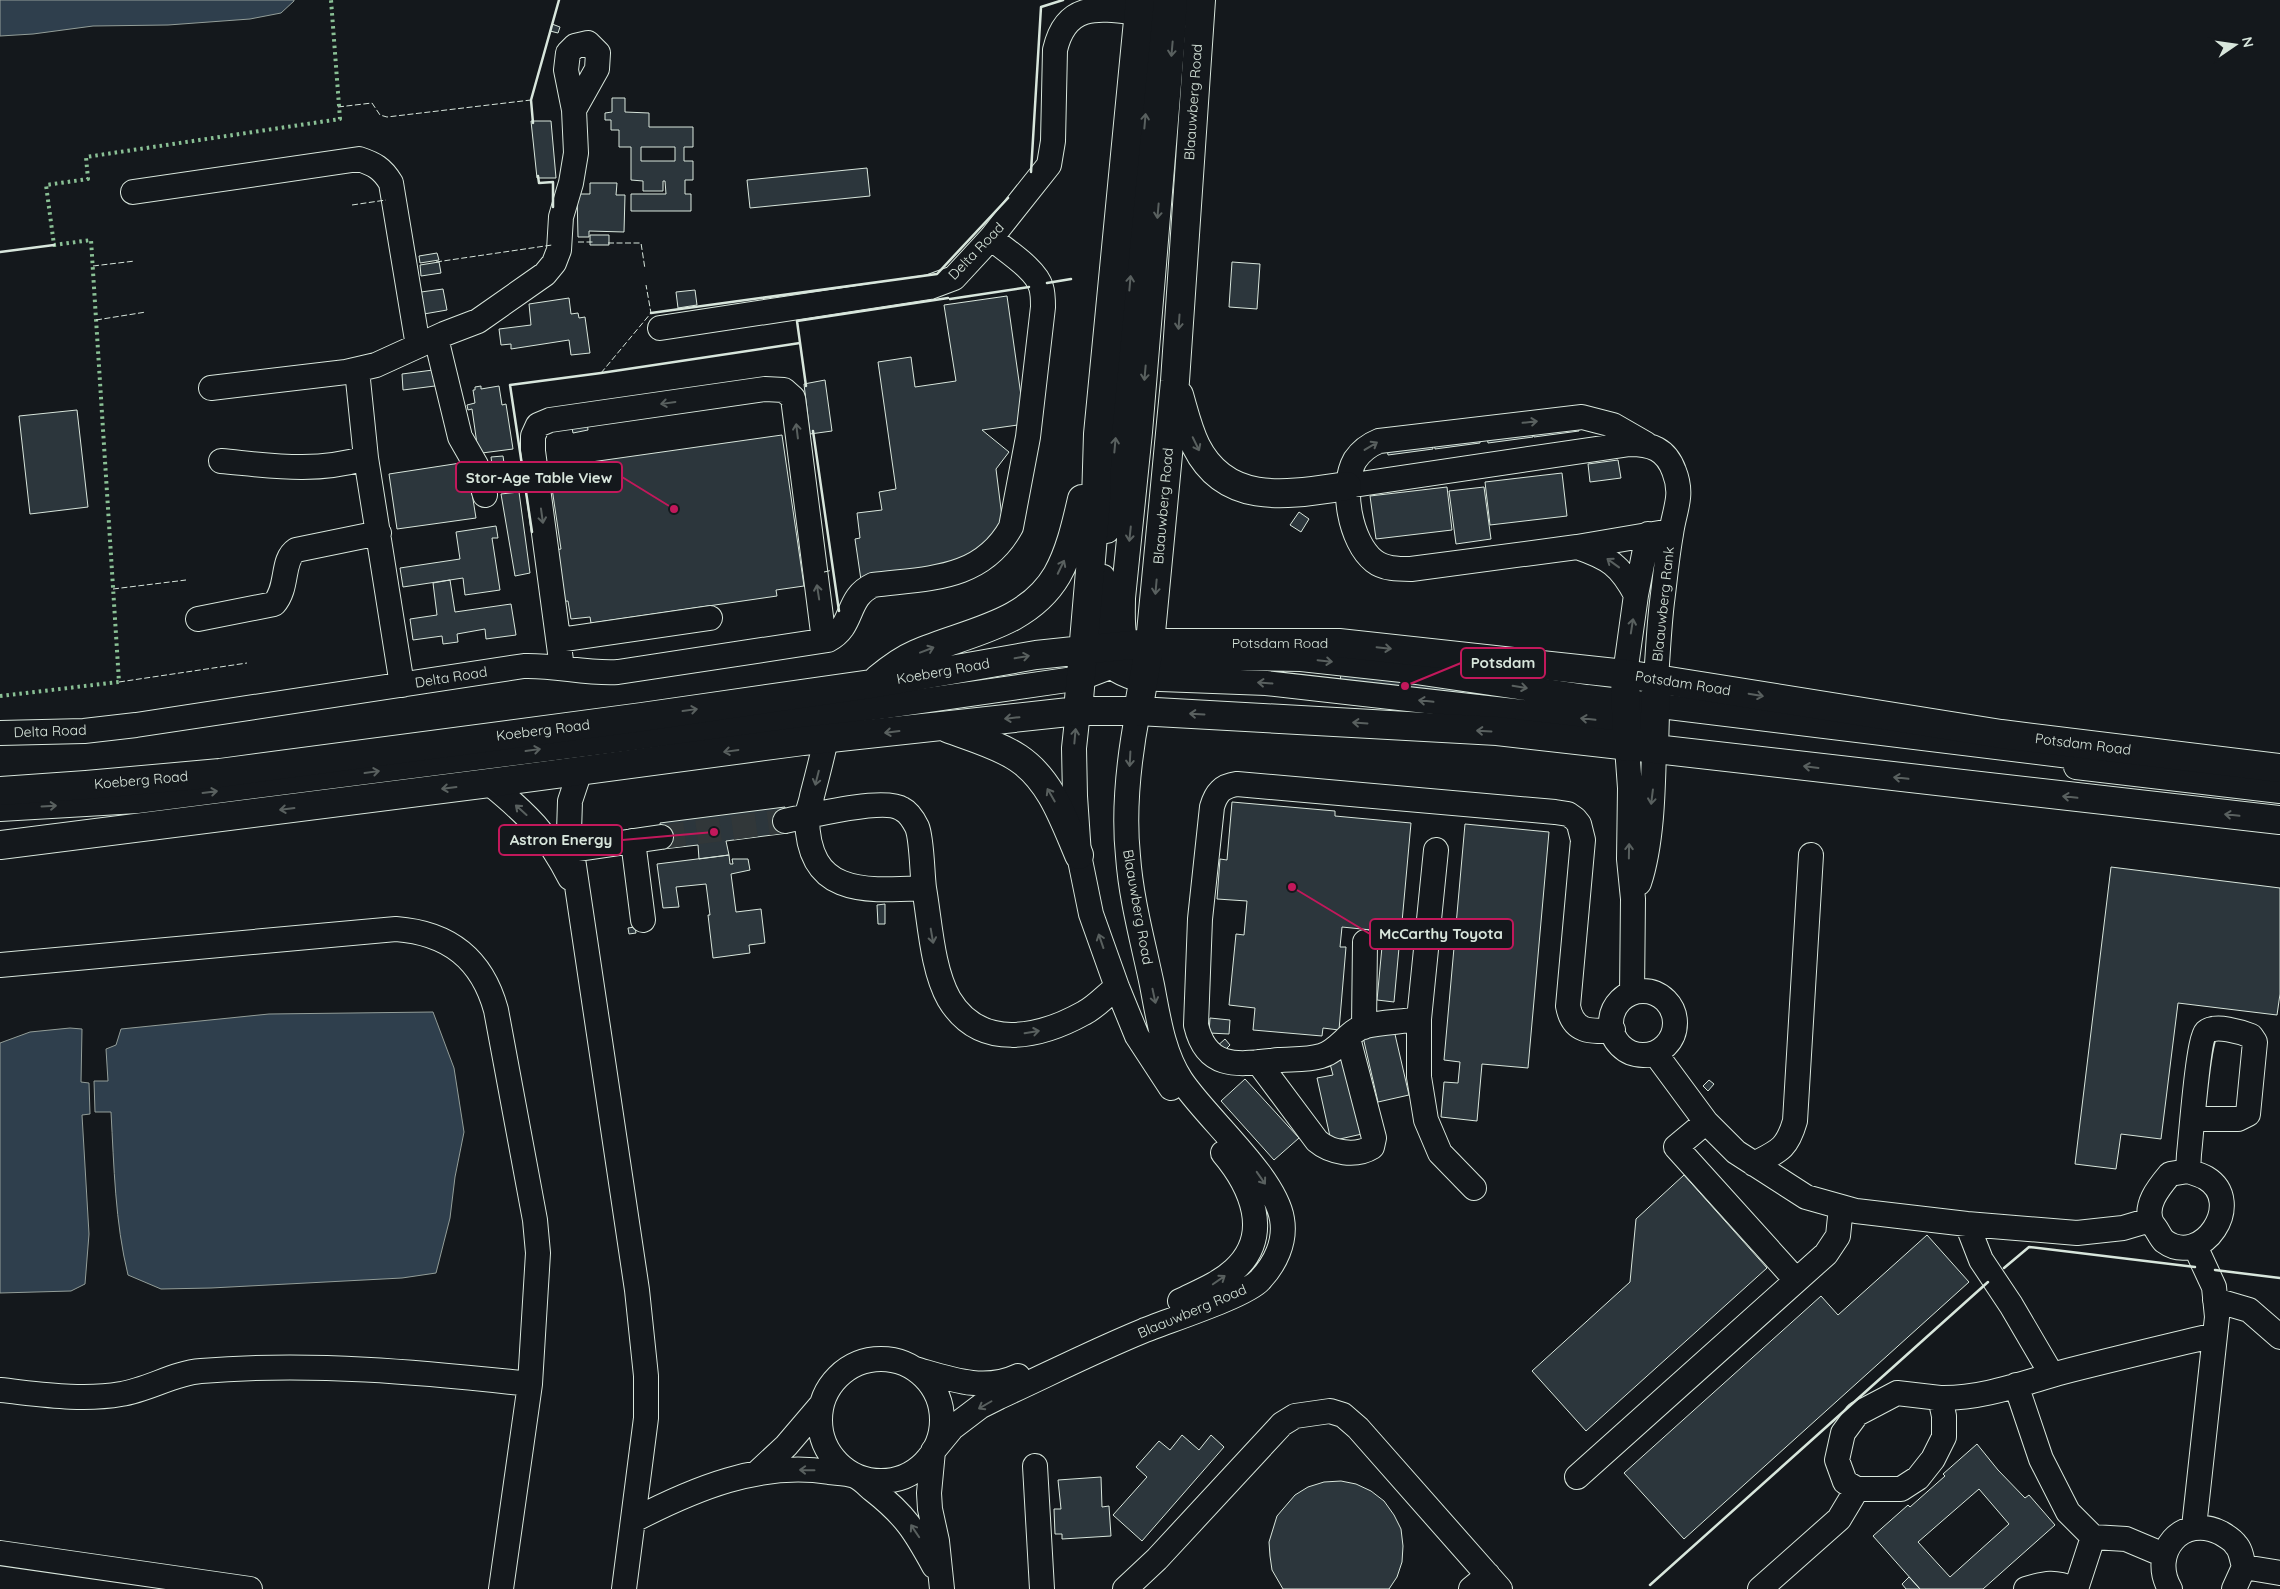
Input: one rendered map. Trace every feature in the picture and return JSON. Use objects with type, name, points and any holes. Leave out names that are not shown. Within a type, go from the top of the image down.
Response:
[{"type":"main road","name":"Blaauwberg Road","points":[[1125,655],[1175,381],[1201,0]]},
{"type":"main road","name":"Blaauwberg Road","points":[[1138,711],[1125,655],[1096,501],[1098,434],[1144,4]]},
{"type":"main road","points":[[1175,381],[1189,430],[1197,448],[1212,469],[1230,483],[1255,492],[1272,494],[1291,494],[1347,486]]},
{"type":"main road","points":[[871,684],[910,657],[1007,620],[1025,610],[1041,596],[1056,576],[1068,550],[1098,434]]},
{"type":"main road","name":"Potsdam Road","points":[[1125,655],[1339,643],[1626,711],[1654,726],[2280,820]]},
{"type":"main road","name":"Koeberg Road","points":[[0,790],[86,786],[220,773],[642,717],[871,684],[1036,655],[1125,655]]},
{"type":"main road","name":"Blaauwberg Road","points":[[1078,711],[1081,678],[1125,655]]},
{"type":"main road","name":"Potsdam Road","points":[[1078,711],[1138,711],[1497,731],[1626,711],[1656,678],[2001,734],[2280,768]]},
{"type":"main road","points":[[1654,726],[1656,678]]},
{"type":"main road","points":[[0,845],[803,741],[826,740],[1078,711]]},
{"type":"main road","points":[[941,726],[1009,753],[1034,772],[1053,798],[1079,855]]},
{"type":"street","points":[[1125,655],[1124,598],[1141,422],[1176,0]]},
{"type":"street","points":[[1144,4],[1100,622],[1125,655],[1266,683],[1626,711],[1654,726],[1829,727],[2280,780]]},
{"type":"street","name":"Delta Road","points":[[660,328],[930,287],[954,278],[991,238],[1048,165],[1052,142],[1055,50],[1058,36],[1065,24],[1076,15],[1094,9],[1144,4]]},
{"type":"street","points":[[211,388],[357,370],[376,365],[478,322],[530,287],[554,264],[559,250],[561,216],[571,183],[576,154],[574,110]]},
{"type":"street","points":[[133,192],[359,159],[374,164],[384,172],[390,182],[427,342],[460,437],[476,466],[485,494]]},
{"type":"street","name":"Delta Road","points":[[0,733],[84,731],[524,666],[562,668],[586,673],[618,672],[824,640],[836,635],[842,630],[858,595],[873,585],[938,576],[967,569],[993,551],[1004,539],[1011,527],[1028,437],[1043,307],[1042,289],[1036,277],[991,238]]},
{"type":"street","points":[[357,370],[366,458],[402,685]]},
{"type":"street","points":[[562,668],[533,450],[533,436],[538,425],[543,422],[576,416],[765,389],[784,390],[793,398],[824,640]]},
{"type":"street","name":"Blaauwberg Rank","points":[[1347,486],[1355,461],[1366,448],[1379,441],[1405,437],[1582,417],[1613,425],[1646,444],[1657,448],[1666,456],[1674,470],[1679,487],[1679,503],[1671,530],[1661,604],[1656,678]]},
{"type":"street","points":[[1646,444],[1630,444],[1380,483],[1347,486],[1351,520],[1363,550],[1375,562],[1388,568],[1411,569],[1577,546],[1671,530]]},
{"type":"street","points":[[221,461],[295,468],[324,468],[366,458]]},
{"type":"street","points":[[198,619],[274,604],[284,588],[288,558],[296,550],[379,532]]},
{"type":"street","name":"Blaauwberg Rank","points":[[1626,711],[1636,595],[1648,534]]},
{"type":"street","points":[[1577,546],[1599,554],[1616,566],[1626,576],[1636,595]]},
{"type":"street","points":[[559,640],[710,618]]},
{"type":"street","points":[[0,808],[137,801],[895,705],[1081,678]]},
{"type":"street","name":"Blaauwberg Road","points":[[916,1369],[964,1383],[988,1384],[1011,1379],[1212,1285],[1234,1270],[1245,1256],[1254,1236],[1256,1215],[1248,1188],[1234,1166],[1202,1130],[1171,1088],[1137,1036],[1091,914],[1079,855],[1074,748],[1078,711]]},
{"type":"street","name":"Blaauwberg Road","points":[[933,1451],[952,1428],[981,1406],[1142,1331],[1229,1297],[1258,1283],[1274,1263],[1282,1232],[1282,1218],[1276,1200],[1260,1175],[1193,1097],[1180,1079],[1170,1060],[1159,1020],[1133,897],[1128,855],[1126,813],[1130,750],[1138,711]]},
{"type":"street","points":[[1626,711],[1630,788],[1629,859],[1633,900],[1632,993]]},
{"type":"street","points":[[1654,726],[1713,725],[2280,791]]},
{"type":"street","points":[[1633,900],[1643,870],[1653,790],[1654,726]]},
{"type":"street","points":[[826,740],[796,819],[821,869],[841,883],[865,888],[891,890],[924,888]]},
{"type":"street","points":[[580,771],[570,801],[569,832],[642,1333],[646,1376],[646,1418],[624,1589]]},
{"type":"street","points":[[489,783],[525,812],[542,832],[564,867],[577,893]]},
{"type":"street","points":[[1418,1019],[1356,1032],[1336,1049],[1321,1056],[1241,1064],[1220,1061],[1205,1049],[1196,1025],[1200,919],[1212,807],[1215,795],[1222,789],[1237,784],[1568,814],[1579,824],[1583,840],[1568,1006],[1570,1014],[1578,1026],[1591,1032],[1613,1030]]},
{"type":"street","points":[[796,819],[874,804],[885,804],[902,808],[917,827],[924,888],[937,964],[943,983],[949,998],[959,1012],[971,1024],[983,1031],[1000,1035],[1047,1029],[1086,1012],[1117,987]]},
{"type":"street","points":[[572,850],[661,837]]},
{"type":"street","points":[[633,841],[643,920]]},
{"type":"street","points":[[1436,850],[1418,1019],[1419,1077],[1426,1120],[1440,1153],[1474,1188]]},
{"type":"street","points":[[1754,1164],[1777,1152],[1790,1140],[1795,1121],[1811,856]]},
{"type":"street","points":[[0,965],[396,929],[430,935],[447,942],[468,959],[480,972],[490,989],[496,1010],[535,1220],[538,1254],[530,1384],[501,1589]]},
{"type":"street","points":[[1258,1062],[1317,1141],[1332,1151],[1367,1150],[1372,1147],[1374,1138],[1356,1032],[1365,942]]},
{"type":"street","points":[[1642,991],[1656,994],[1668,1003],[1675,1021],[1674,1031],[1663,1048],[1655,1053],[1635,1054],[1626,1050],[1619,1043],[1613,1030],[1613,1014],[1617,1006],[1623,998],[1632,993],[1642,991]]},
{"type":"street","points":[[1655,1053],[1706,1122],[1736,1152],[1806,1198],[1856,1211],[1967,1224],[2077,1233],[2123,1228],[2150,1220]]},
{"type":"street","points":[[2188,1171],[2193,1119]]},
{"type":"street","points":[[1706,1122],[1676,1147],[1796,1280]]},
{"type":"street","points":[[2188,1171],[2207,1179],[2220,1194],[2222,1215],[2212,1234],[2195,1246],[2178,1247],[2164,1240],[2150,1220],[2151,1201],[2157,1189],[2170,1174],[2188,1171]]},
{"type":"street","points":[[1577,1477],[1826,1254],[1838,1236],[1841,1207]]},
{"type":"street","points":[[1967,1224],[1981,1260],[2011,1305],[2052,1375]]},
{"type":"street","points":[[1254,1228],[1282,1232]]},
{"type":"street","points":[[2194,1527],[2217,1317],[2214,1287],[2195,1246]]},
{"type":"street","points":[[2215,1300],[2249,1310],[2280,1337]]},
{"type":"street","points":[[1940,1398],[1944,1416],[1944,1437],[1933,1459],[1918,1478],[1901,1488],[1857,1489],[1845,1482],[1837,1460],[1843,1433],[1857,1414],[1897,1393],[1957,1398],[2216,1335]]},
{"type":"street","points":[[634,1520],[688,1494],[758,1472],[810,1469],[855,1476],[873,1481],[891,1481],[908,1475],[922,1465],[933,1451],[939,1437],[942,1422],[941,1406],[927,1379],[916,1369],[891,1359],[865,1360],[842,1372],[833,1381],[821,1405],[786,1446],[758,1472]]},
{"type":"street","points":[[0,1390],[100,1397],[141,1390],[198,1371],[271,1367],[340,1367],[404,1371],[530,1384]]},
{"type":"street","points":[[2016,1385],[2041,1458],[2068,1512],[2093,1537],[2126,1539],[2164,1555]]},
{"type":"street","points":[[821,1405],[819,1419],[821,1433],[833,1458],[843,1468],[893,1506],[908,1522],[917,1534],[941,1581]]},
{"type":"street","points":[[1126,1589],[1157,1559],[1282,1424],[1295,1416],[1330,1412],[1343,1415],[1358,1428],[1486,1584]]},
{"type":"street","points":[[933,1451],[929,1493],[930,1510],[937,1541],[941,1581]]},
{"type":"street","points":[[1035,1466],[1042,1589]]},
{"type":"street","points":[[1760,1589],[1839,1519],[1857,1489]]},
{"type":"street","points":[[2170,1589],[2164,1572],[2164,1555],[2181,1531],[2194,1527],[2208,1527],[2237,1545],[2244,1567],[2234,1589]]},
{"type":"street","points":[[2026,1589],[2041,1584],[2058,1582],[2075,1589],[2093,1537]]},
{"type":"street","points":[[0,1553],[250,1589]]},
{"type":"street","points":[[2244,1567],[2280,1573]]},
{"type":"water","points":[[0,0],[294,1],[281,13],[250,19],[168,25],[93,26],[33,34],[0,36]]},
{"type":"water","points":[[433,1012],[454,1068],[464,1132],[455,1177],[450,1218],[436,1273],[402,1278],[161,1289],[128,1275],[120,1235],[111,1112],[95,1112],[94,1081],[108,1081],[106,1049],[116,1045],[121,1029],[269,1014]]},
{"type":"water","points":[[70,1028],[82,1029],[81,1082],[89,1083],[90,1114],[82,1115],[89,1234],[85,1284],[71,1291],[0,1293],[0,1043],[30,1032]]},
{"type":"building","points":[[552,24],[560,27],[558,33],[550,31]]},
{"type":"building","points":[[612,98],[625,98],[625,112],[649,113],[649,127],[693,127],[693,147],[684,147],[684,161],[693,161],[693,180],[685,180],[685,194],[691,194],[691,211],[631,211],[631,194],[666,194],[665,181],[663,181],[663,191],[643,191],[643,181],[631,180],[631,147],[619,147],[619,130],[611,130],[611,120],[605,120],[605,113],[612,112]],"holes":[[[641,147],[675,147],[675,161],[641,161]]]},
{"type":"building","points":[[531,121],[551,121],[556,178],[537,178]]},
{"type":"building","points":[[867,168],[870,196],[750,208],[747,180]]},
{"type":"building","points":[[590,183],[617,183],[616,195],[625,195],[624,232],[589,231],[589,237],[578,237],[577,194],[590,194]]},
{"type":"building","points":[[590,235],[609,235],[609,245],[590,245]]},
{"type":"building","points":[[437,253],[439,260],[420,263],[419,256]]},
{"type":"building","points":[[439,262],[441,273],[421,276],[420,265]]},
{"type":"building","points":[[1232,262],[1260,264],[1257,309],[1229,307]]},
{"type":"building","points":[[443,289],[447,310],[424,314],[421,292]]},
{"type":"building","points":[[695,290],[697,305],[678,308],[676,292]]},
{"type":"building","points":[[1007,296],[1025,424],[982,430],[1009,452],[996,469],[1003,525],[963,565],[861,580],[855,539],[860,538],[857,513],[882,510],[879,492],[896,489],[878,362],[911,357],[915,387],[956,381],[944,305]]},
{"type":"building","points":[[569,298],[571,314],[578,313],[579,318],[585,317],[590,353],[571,355],[569,340],[511,349],[511,344],[501,345],[499,329],[531,325],[529,304]]},
{"type":"building","points":[[433,370],[435,386],[403,390],[402,374]]},
{"type":"building","points":[[825,380],[832,431],[810,434],[804,384]]},
{"type":"building","points":[[481,386],[481,389],[499,386],[502,405],[506,404],[513,449],[482,453],[478,451],[472,409],[468,410],[467,405],[475,403],[473,390],[475,390],[475,387]]},
{"type":"building","points":[[77,410],[88,507],[30,514],[19,416]]},
{"type":"building","points":[[587,421],[588,430],[573,433],[571,423]]},
{"type":"building","points":[[1578,426],[1579,431],[1534,437],[1533,431]]},
{"type":"building","points":[[1532,431],[1533,437],[1488,443],[1487,437]]},
{"type":"building","points":[[782,435],[804,586],[776,590],[777,596],[591,623],[590,617],[571,619],[568,601],[557,602],[549,551],[561,549],[549,468]]},
{"type":"building","points":[[1480,437],[1480,443],[1435,449],[1434,443]]},
{"type":"building","points":[[1432,443],[1433,449],[1388,455],[1387,449]]},
{"type":"building","points":[[503,456],[504,463],[492,465],[491,457]]},
{"type":"building","points":[[1618,460],[1621,478],[1590,482],[1588,464]]},
{"type":"building","points":[[467,462],[476,518],[397,529],[389,474]]},
{"type":"building","points":[[1562,473],[1567,516],[1490,525],[1485,482]]},
{"type":"building","points":[[1447,487],[1452,530],[1376,539],[1370,496]]},
{"type":"building","points":[[1484,487],[1491,539],[1456,544],[1449,491]]},
{"type":"building","points":[[519,492],[530,573],[515,576],[501,494]]},
{"type":"building","points":[[1299,512],[1309,519],[1301,532],[1290,525]]},
{"type":"building","points":[[496,526],[498,538],[492,538],[500,590],[465,595],[463,578],[403,587],[400,568],[460,559],[456,532]]},
{"type":"building","points":[[450,580],[455,612],[511,604],[516,635],[486,639],[485,629],[457,634],[458,642],[443,644],[442,636],[413,640],[410,619],[437,615],[433,583]]},
{"type":"building","points":[[1341,672],[1469,687],[1467,700],[1340,684]]},
{"type":"building","points":[[1232,802],[1335,811],[1335,816],[1411,823],[1401,933],[1342,927],[1340,947],[1346,947],[1339,1030],[1323,1028],[1322,1036],[1253,1030],[1255,1008],[1229,1005],[1236,934],[1244,935],[1247,901],[1217,899],[1220,859],[1227,860]]},
{"type":"building","points":[[785,807],[788,833],[726,841],[729,855],[699,859],[698,845],[663,849],[660,823]]},
{"type":"building","points":[[1465,824],[1549,832],[1528,1068],[1482,1064],[1477,1121],[1441,1117],[1444,1082],[1458,1083],[1460,1062],[1444,1060]]},
{"type":"building","points":[[729,855],[730,864],[733,864],[732,859],[748,859],[750,870],[731,874],[736,912],[761,909],[765,943],[749,945],[750,953],[713,958],[706,884],[676,887],[679,907],[663,908],[657,864]]},
{"type":"building","points":[[2111,867],[2280,888],[2280,994],[2277,1015],[2178,1003],[2161,1139],[2121,1134],[2116,1169],[2075,1164]]},
{"type":"building","points":[[885,904],[885,924],[878,924],[877,905]]},
{"type":"building","points":[[635,927],[636,933],[629,934],[628,928]]},
{"type":"building","points":[[1383,936],[1400,937],[1394,1002],[1377,1000]]},
{"type":"building","points":[[1210,1018],[1230,1020],[1229,1034],[1209,1033]]},
{"type":"building","points":[[1394,1030],[1409,1095],[1378,1102],[1363,1037]]},
{"type":"building","points":[[1225,1039],[1230,1045],[1221,1054],[1215,1048]]},
{"type":"building","points":[[1345,1056],[1362,1134],[1331,1141],[1317,1078],[1333,1075],[1329,1060]]},
{"type":"building","points":[[1245,1079],[1299,1138],[1274,1160],[1221,1101]]},
{"type":"building","points":[[1709,1080],[1714,1084],[1708,1091],[1703,1086]]},
{"type":"building","points":[[1684,1175],[1767,1268],[1586,1431],[1532,1371],[1630,1282],[1636,1219]]},
{"type":"building","points":[[1927,1235],[1969,1282],[1684,1539],[1624,1473],[1821,1296],[1838,1315]]},
{"type":"building","points":[[1182,1435],[1199,1450],[1211,1435],[1224,1447],[1142,1541],[1113,1515],[1147,1477],[1136,1467],[1159,1441],[1170,1450]]},
{"type":"building","points":[[1977,1444],[1998,1470],[2025,1498],[2029,1495],[2055,1525],[1983,1589],[1920,1589],[1873,1536],[1945,1476],[1943,1474]],"holes":[[[1979,1489],[2009,1524],[1950,1577],[1918,1542]]]},
{"type":"building","points":[[1101,1477],[1102,1507],[1109,1506],[1111,1536],[1062,1539],[1062,1534],[1055,1534],[1054,1509],[1061,1509],[1058,1480]]},
{"type":"building","points":[[1341,1481],[1356,1484],[1371,1491],[1384,1501],[1394,1515],[1401,1529],[1403,1546],[1402,1562],[1397,1577],[1389,1589],[1283,1589],[1272,1570],[1270,1556],[1269,1542],[1277,1516],[1295,1495],[1308,1487],[1324,1482]]},
{"type":"building","points":[[1909,1577],[1920,1589],[1906,1589],[1902,1584]]},
{"type":"tunnel","points":[[661,837],[785,821]]},
{"type":"hedge","points":[[0,696],[119,682],[91,240],[54,245],[46,185],[88,179],[86,157],[340,119],[331,0]]},
{"type":"fence","points":[[338,107],[372,103],[380,115],[387,117],[531,100]]},
{"type":"fence","points":[[352,205],[386,200]]},
{"type":"fence","points":[[578,242],[593,242]]},
{"type":"fence","points":[[608,243],[641,243],[645,269]]},
{"type":"fence","points":[[436,262],[552,245]]},
{"type":"fence","points":[[93,266],[135,261]]},
{"type":"fence","points":[[601,373],[651,313],[646,285]]},
{"type":"fence","points":[[96,320],[146,312]]},
{"type":"fence","points":[[824,572],[833,570]]},
{"type":"fence","points":[[113,589],[186,580]]},
{"type":"fence","points":[[119,682],[247,663]]},
{"type":"wall","points":[[533,123],[531,100],[559,0]]},
{"type":"wall","points":[[1031,172],[1041,7],[1063,0]]},
{"type":"wall","points":[[538,176],[539,183],[553,182],[553,207]]},
{"type":"wall","points":[[651,313],[937,274],[1008,198]]},
{"type":"wall","points":[[0,252],[54,245]]},
{"type":"wall","points":[[1047,283],[1071,279]]},
{"type":"wall","points":[[950,299],[1029,287]]},
{"type":"wall","points":[[806,386],[797,321],[948,298]]},
{"type":"wall","points":[[532,532],[510,385],[800,343]]},
{"type":"wall","points":[[813,431],[839,611]]},
{"type":"wall","points":[[2004,1268],[2029,1247],[2195,1267]]},
{"type":"wall","points":[[2215,1270],[2280,1278]]},
{"type":"wall","points":[[1650,1585],[1988,1282]]},
{"type":"place","name":"Stor-Age Table View","points":[[674,509]]},
{"type":"place","name":"Potsdam","points":[[1405,686]]},
{"type":"place","name":"Astron Energy","points":[[714,832]]},
{"type":"place","name":"McCarthy Toyota","points":[[1292,887]]}]
